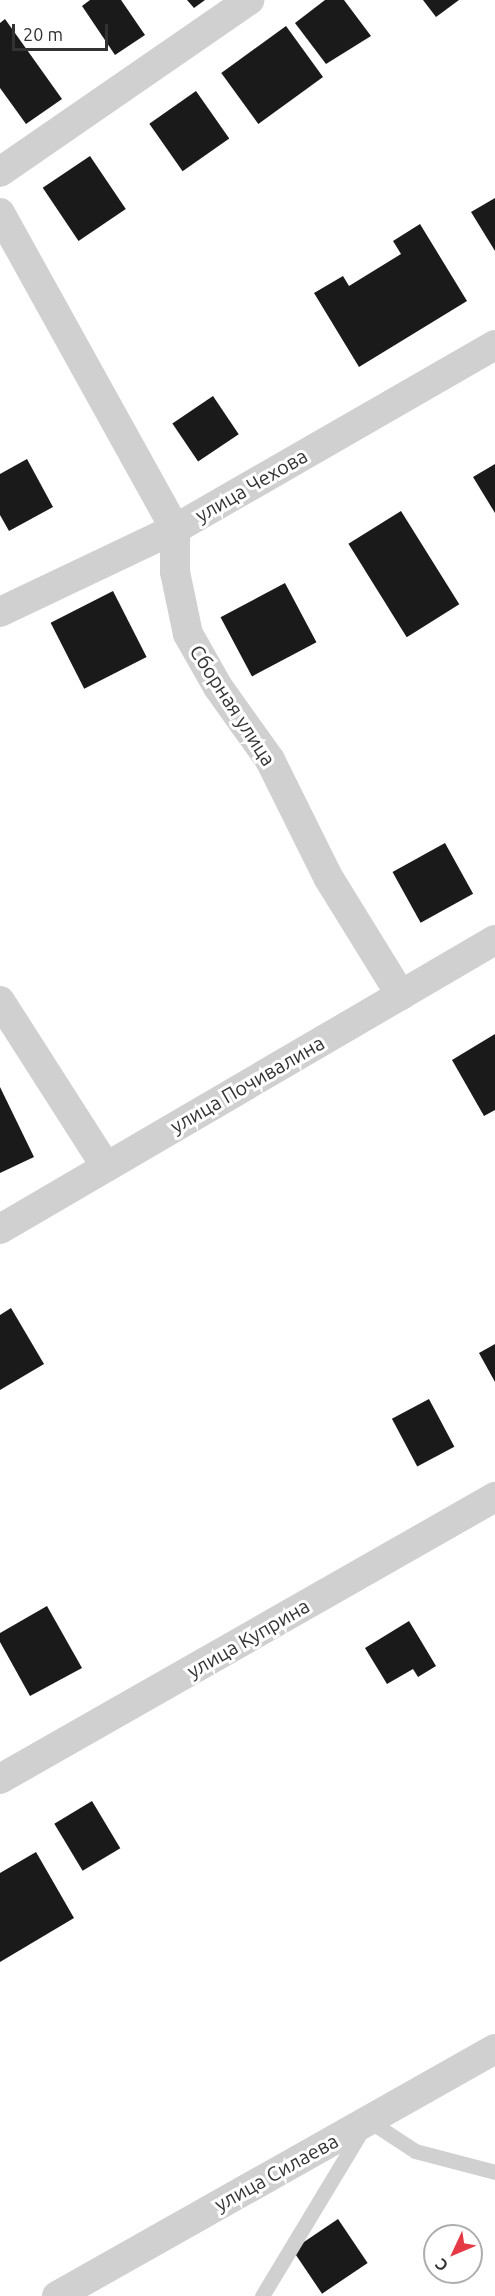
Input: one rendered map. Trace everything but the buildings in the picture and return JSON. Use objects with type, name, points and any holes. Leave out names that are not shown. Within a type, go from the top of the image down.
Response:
[{"type":"street","points":[[0,172],[249,0]]},
{"type":"street","name":"Сборная улица","points":[[0,213],[175,529],[175,572],[188,634],[218,687],[270,760],[328,877],[401,994]]},
{"type":"street","name":"улица Чехова","points":[[0,612],[175,529],[495,345]]},
{"type":"street","name":"улица Почивалина","points":[[0,1229],[495,940]]},
{"type":"street","points":[[0,1001],[106,1167]]},
{"type":"street","name":"улица Куприна","points":[[0,1779],[495,1497]]},
{"type":"street","name":"улица Силаева","points":[[57,2296],[495,2049]]},
{"type":"lane","points":[[262,2296],[368,2120],[415,2151],[495,2172]]}]
